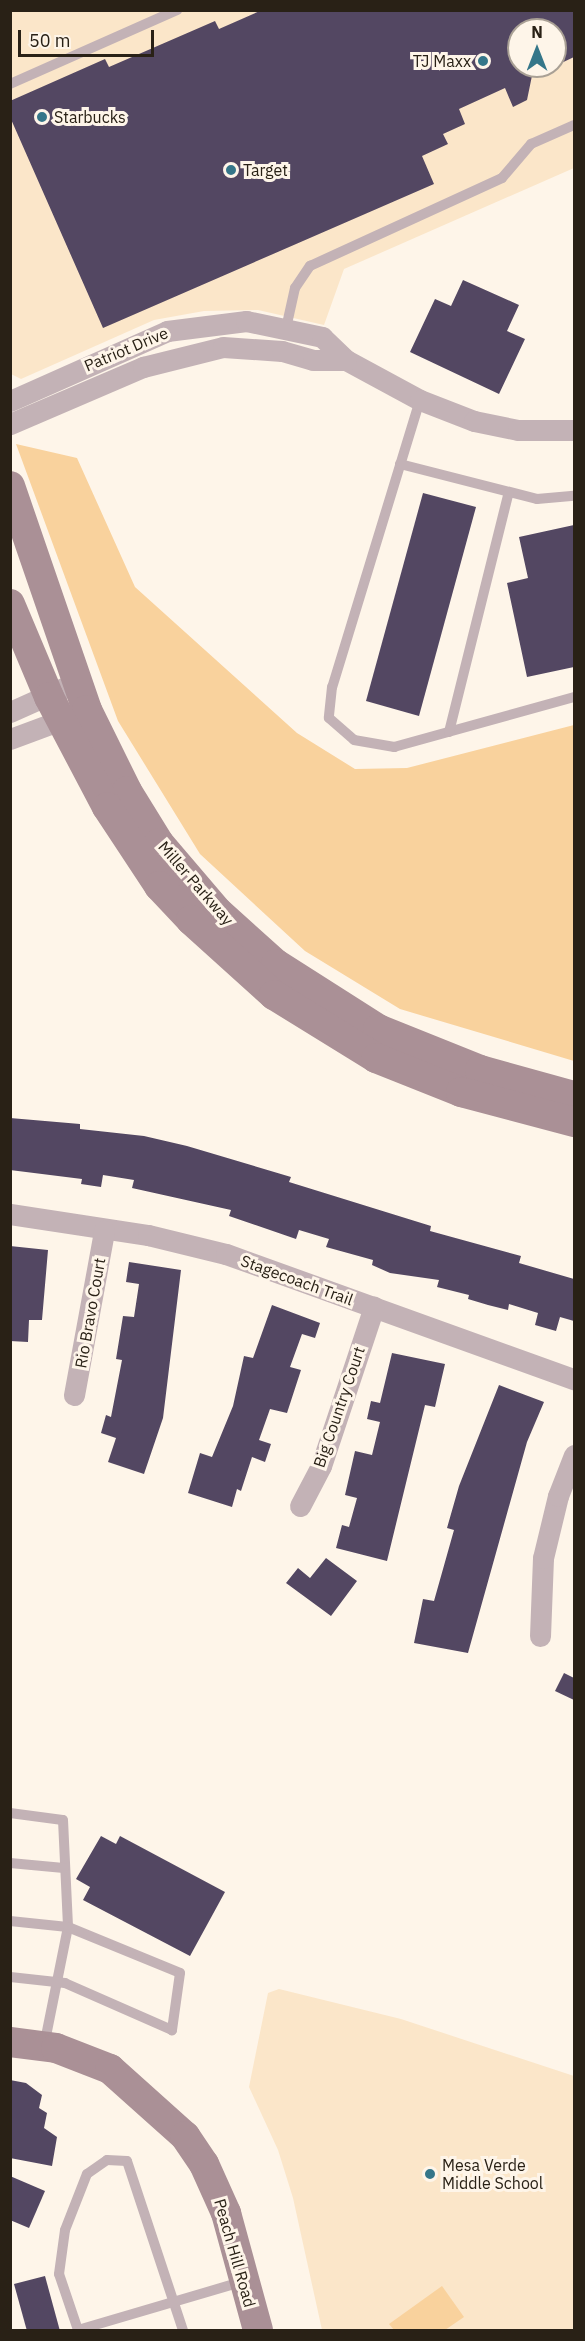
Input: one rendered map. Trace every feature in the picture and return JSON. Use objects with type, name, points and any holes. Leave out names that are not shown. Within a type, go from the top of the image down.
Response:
[{"type":"street","name":"Patriot Drive","points":[[10,401],[167,331],[246,321],[286,327],[322,337],[346,360],[420,400],[474,421],[518,430],[574,430]]},
{"type":"street","name":"Patriot Drive","points":[[10,424],[143,367],[183,355],[223,347],[282,351],[313,360],[346,360]]},
{"type":"street","name":"Miller Parkway","points":[[10,486],[68,702],[113,817],[159,886],[274,995],[326,1030],[414,1074],[461,1092],[574,1122]]},
{"type":"street","name":"Miller Parkway","points":[[10,604],[68,702],[159,843],[218,912],[276,964],[378,1029],[480,1070],[574,1096]]},
{"type":"street","points":[[10,712],[68,702]]},
{"type":"street","points":[[10,739],[68,702]]},
{"type":"street","name":"Stagecoach Trail","points":[[10,1214],[104,1231],[148,1235],[226,1254],[574,1379]]},
{"type":"street","name":"Rio Bravo Court","points":[[74,1395],[104,1231]]},
{"type":"street","name":"Big Country Court","points":[[300,1506],[321,1466],[374,1307]]},
{"type":"street","points":[[540,1636],[545,1547],[558,1496],[574,1455]]},
{"type":"street","name":"Peach Hill Road","points":[[10,2042],[44,2046],[110,2069],[185,2136],[218,2191],[258,2331]]},
{"type":"lane","points":[[10,84],[177,10]]},
{"type":"lane","points":[[282,351],[295,288],[310,266],[502,178],[531,144],[574,125]]},
{"type":"lane","points":[[420,400],[332,687],[329,718],[354,740],[394,747],[574,697]]},
{"type":"lane","points":[[400,464],[537,499],[574,496]]},
{"type":"lane","points":[[449,732],[509,492]]},
{"type":"lane","points":[[10,1813],[63,1820],[68,1927],[59,1982],[44,2046]]},
{"type":"lane","points":[[10,1863],[64,1868]]},
{"type":"lane","points":[[10,1921],[68,1927],[180,1973],[172,2030],[59,1982],[10,1977]]},
{"type":"lane","points":[[183,2331],[173,2301],[127,2161],[107,2160],[87,2174],[65,2230],[59,2274],[78,2331],[173,2301],[244,2281]]},
{"type":"shaded area","name":"Target","points":[[11,11],[574,11],[574,168],[344,269],[324,325],[258,310],[204,311],[154,320],[21,379],[11,374]]},
{"type":"shaded area","points":[[16,444],[77,458],[135,587],[297,733],[355,769],[407,768],[574,725],[574,1061],[400,1009],[305,951],[200,854],[118,721]]},
{"type":"shaded area","name":"Mesa Verde Middle School","points":[[279,1989],[401,2019],[574,2076],[574,2330],[322,2330],[293,2198],[278,2150],[249,2087],[268,1993]]},
{"type":"shaded area","points":[[442,2286],[464,2317],[445,2330],[394,2330],[389,2324]]},
{"type":"building","name":"Target","points":[[262,10],[574,10],[574,57],[567,60],[567,18],[507,18],[507,78],[532,78],[527,100],[513,107],[505,88],[459,109],[465,124],[443,134],[448,144],[422,156],[434,184],[103,328],[10,117],[10,101],[105,59],[109,67],[215,21],[219,29]]},
{"type":"building","points":[[463,280],[519,305],[507,331],[525,339],[499,394],[410,352],[435,299],[451,306]]},
{"type":"building","points":[[423,493],[476,507],[419,716],[366,701]]},
{"type":"building","points":[[574,525],[574,667],[527,677],[507,583],[528,578],[519,537]]},
{"type":"building","points":[[10,1118],[80,1124],[80,1129],[144,1136],[187,1146],[291,1177],[289,1182],[431,1226],[430,1231],[521,1256],[519,1263],[574,1279],[574,1321],[560,1317],[556,1331],[535,1325],[538,1313],[509,1304],[508,1310],[468,1299],[469,1295],[437,1287],[439,1280],[390,1273],[372,1265],[373,1260],[326,1247],[329,1239],[299,1230],[296,1239],[229,1216],[231,1210],[132,1188],[134,1180],[103,1175],[101,1187],[81,1184],[82,1179],[10,1170]]},
{"type":"building","points":[[10,1246],[48,1250],[42,1320],[29,1320],[28,1342],[10,1341]]},
{"type":"building","points":[[129,1262],[181,1270],[163,1418],[144,1474],[108,1462],[116,1438],[101,1433],[106,1415],[111,1417],[122,1360],[116,1359],[123,1316],[134,1317],[139,1284],[126,1282]]},
{"type":"building","points":[[272,1305],[320,1323],[315,1338],[302,1334],[290,1367],[301,1370],[287,1413],[270,1409],[259,1440],[271,1444],[265,1462],[252,1457],[241,1491],[237,1489],[232,1507],[188,1493],[200,1453],[212,1457],[233,1406],[244,1356],[253,1358]]},
{"type":"building","points":[[392,1353],[445,1364],[435,1407],[425,1405],[387,1561],[336,1548],[342,1525],[349,1527],[357,1498],[345,1495],[355,1451],[372,1455],[380,1422],[367,1419],[371,1401],[380,1403]]},
{"type":"building","points":[[499,1385],[544,1402],[527,1442],[468,1653],[414,1643],[423,1599],[434,1601],[454,1530],[447,1528],[459,1486]]},
{"type":"building","points":[[326,1558],[357,1581],[331,1616],[286,1583],[298,1568],[310,1578]]},
{"type":"building","points":[[564,1673],[574,1678],[574,1700],[555,1691]]},
{"type":"building","points":[[101,1836],[116,1844],[120,1836],[225,1892],[190,1956],[83,1900],[90,1887],[76,1879]]},
{"type":"building","points":[[10,2080],[26,2083],[42,2095],[39,2108],[47,2113],[44,2128],[57,2137],[52,2166],[10,2158]]},
{"type":"building","points":[[10,2176],[45,2191],[29,2228],[10,2220]]},
{"type":"building","points":[[45,2276],[60,2331],[27,2331],[14,2284]]},
{"type":"place","name":"TJ Maxx","points":[[483,61]]},
{"type":"place","name":"Starbucks","points":[[42,117]]},
{"type":"place","name":"Target","points":[[231,170]]},
{"type":"place","name":"Mesa Verde Middle School","points":[[430,2174]]}]
